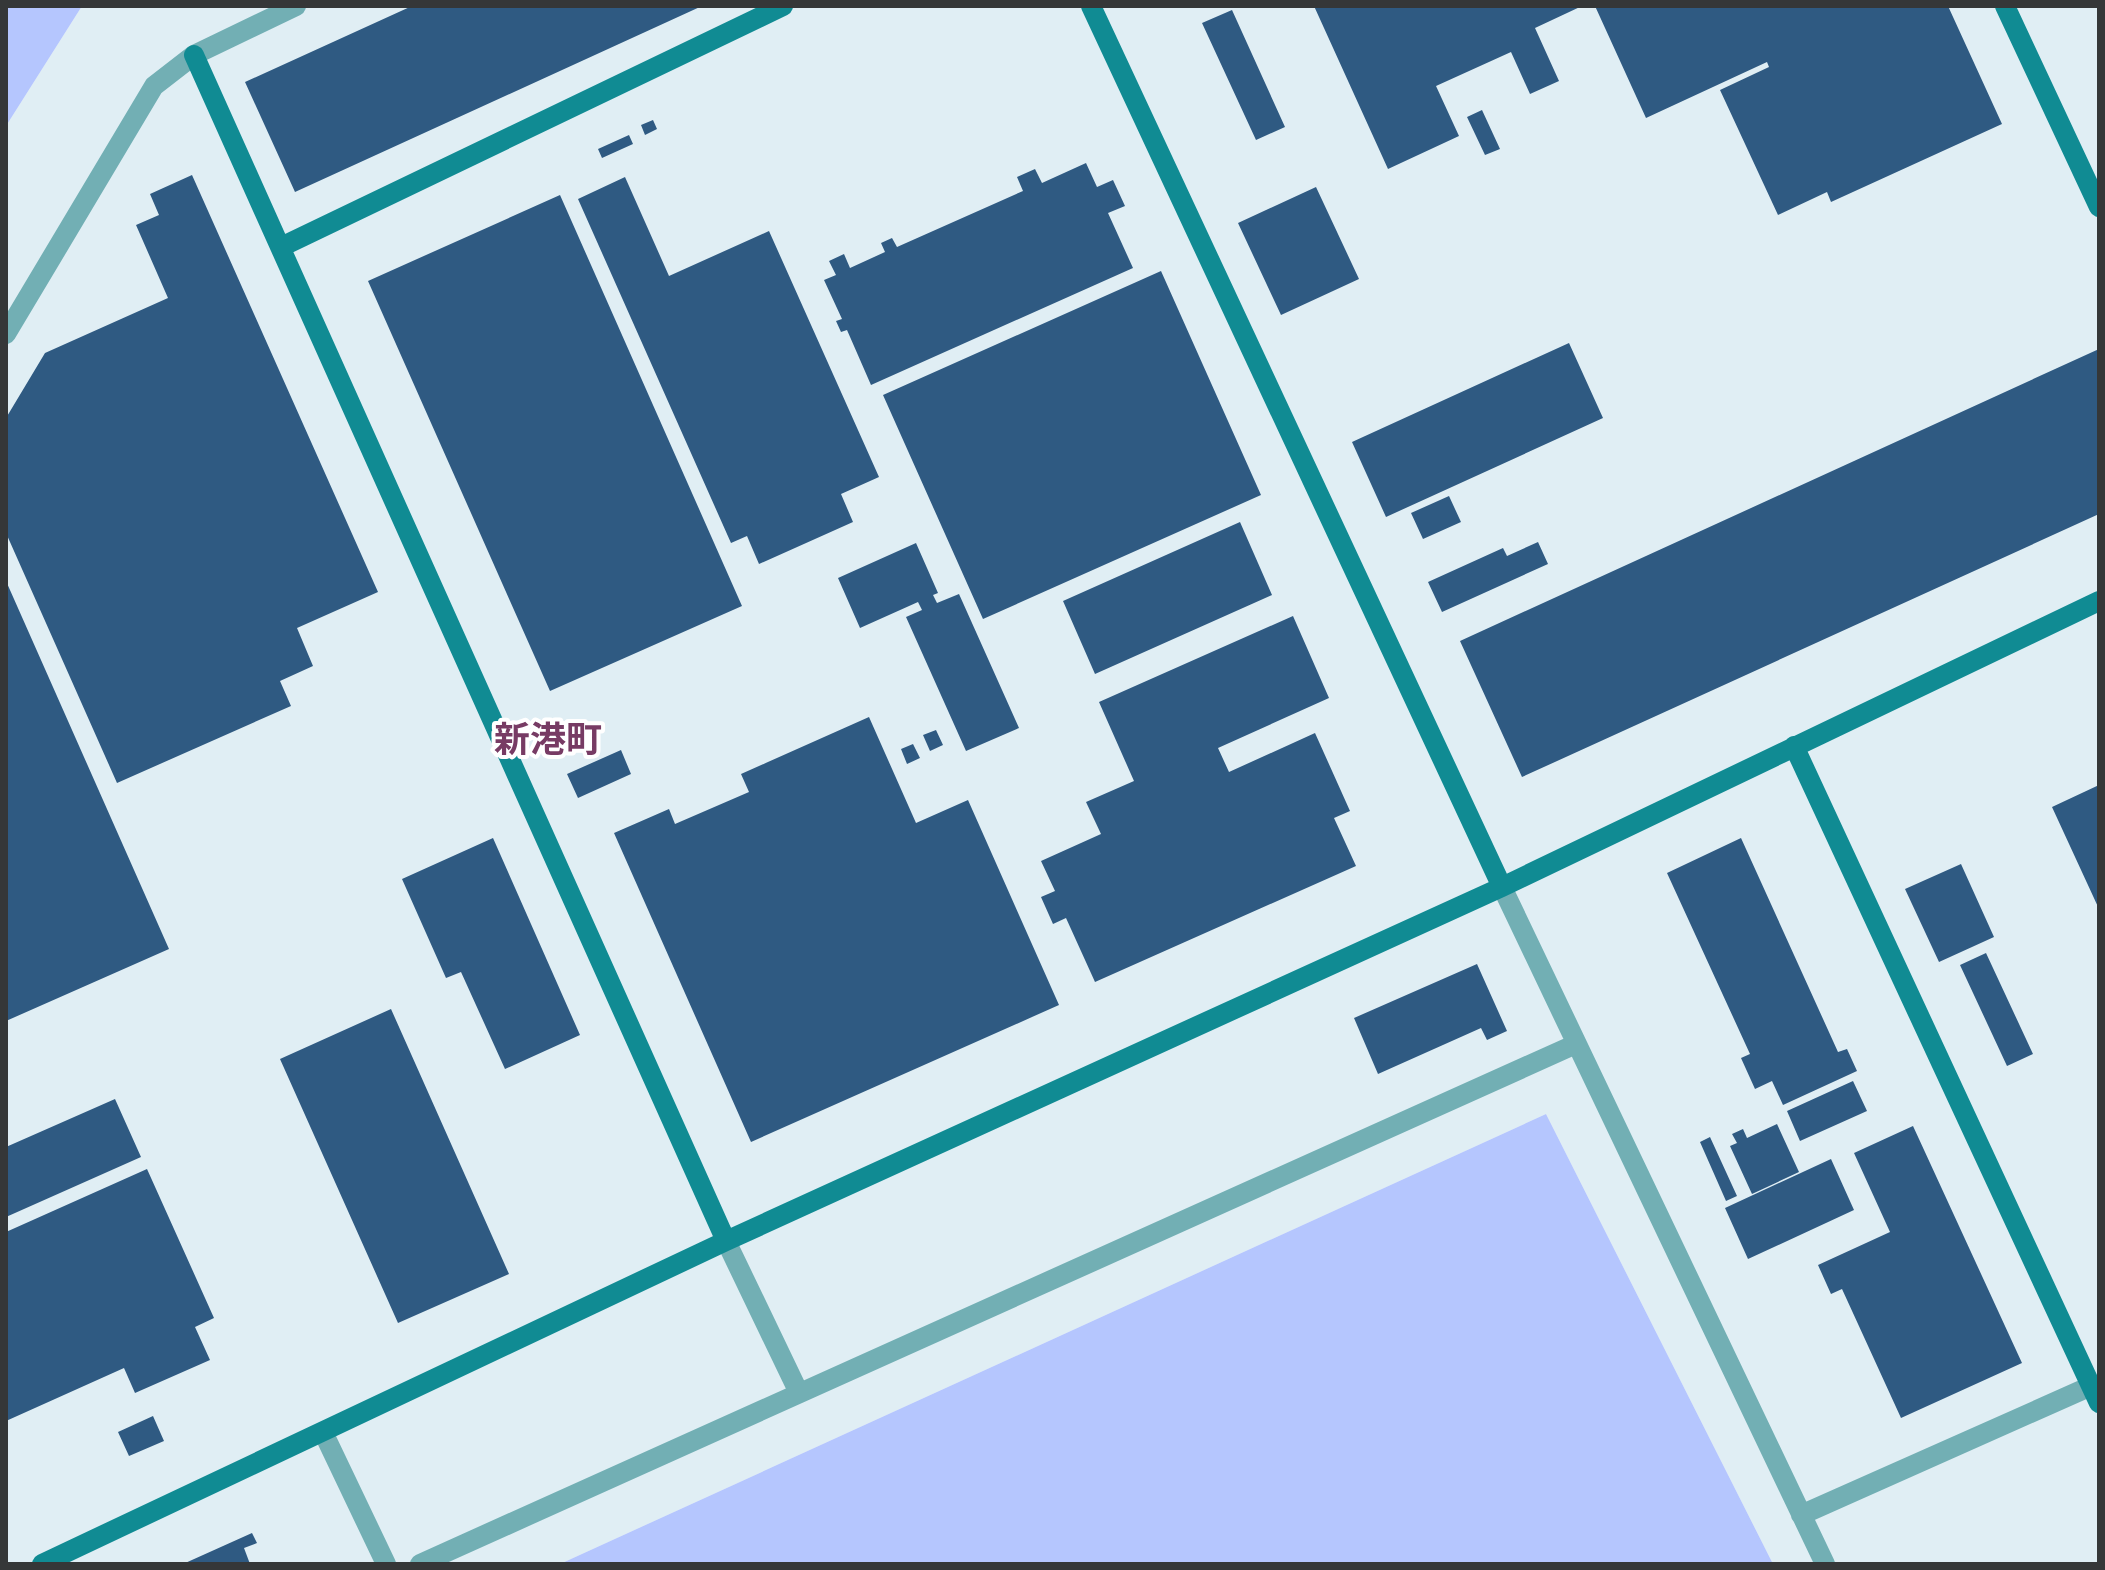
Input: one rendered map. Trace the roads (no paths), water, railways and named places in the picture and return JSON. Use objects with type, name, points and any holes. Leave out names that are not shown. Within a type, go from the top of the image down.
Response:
[{"type":"street","points":[[6,334],[154,86],[194,55],[296,6]]},
{"type":"street","points":[[281,247],[783,6]]},
{"type":"street","points":[[1091,6],[1502,887],[1825,1564]]},
{"type":"street","points":[[2005,6],[2099,207]]},
{"type":"street","points":[[194,55],[726,1241],[799,1393]]},
{"type":"street","points":[[42,1564],[726,1241],[1502,887],[2099,601]]},
{"type":"street","points":[[1794,746],[2095,1394],[1801,1515]]},
{"type":"street","points":[[420,1564],[1576,1044]]},
{"type":"street","points":[[323,1432],[386,1564]]},
{"type":"water","points":[[6,6],[82,6],[6,126]]},
{"type":"water","points":[[1546,1114],[1773,1564],[560,1564]]},
{"type":"district","name":"新港町","points":[[548,739]]}]
